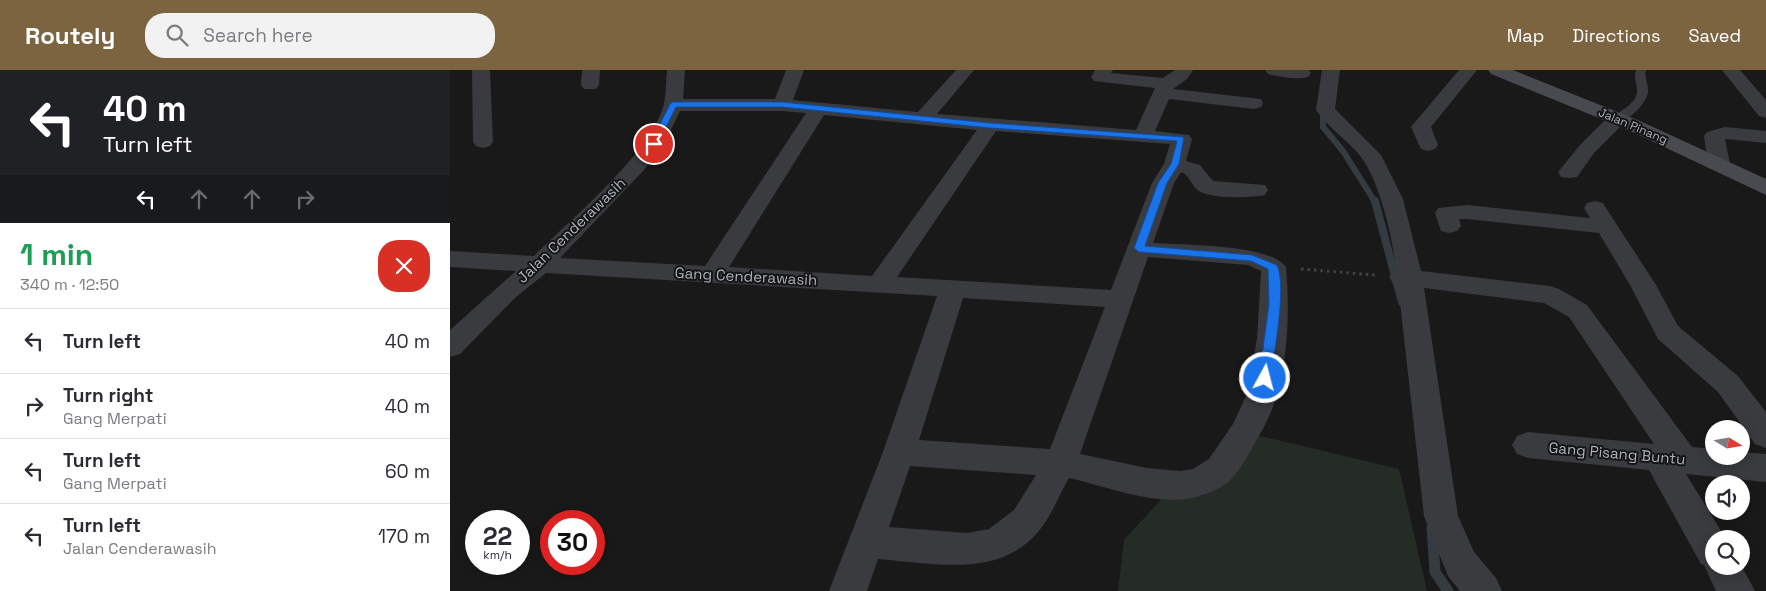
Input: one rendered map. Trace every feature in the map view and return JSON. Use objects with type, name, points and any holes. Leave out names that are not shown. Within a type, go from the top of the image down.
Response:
[{"type":"street","points":[[481,70],[483,142]]},
{"type":"street","name":"Jalan Cenderawasih","points":[[450,347],[507,291],[538,266],[636,167],[654,144],[673,104],[676,70]]},
{"type":"street","points":[[782,105],[795,70]]},
{"type":"street","points":[[923,119],[965,70]]},
{"type":"street","points":[[1104,70],[1100,77],[1254,103]]},
{"type":"street","points":[[1142,136],[1164,89],[1181,75],[1184,70]]},
{"type":"street","points":[[1274,70],[1302,72]]},
{"type":"street","points":[[1331,70],[1325,110],[1370,155],[1392,199],[1407,258],[1396,276],[1440,516],[1461,564],[1483,591]]},
{"type":"street","points":[[1428,145],[1421,127],[1468,70]]},
{"type":"street","name":"Jalan Pinang","points":[[1497,70],[1550,90],[1719,164],[1766,188]]},
{"type":"street","points":[[1729,70],[1766,112]]},
{"type":"street","points":[[673,104],[782,105],[990,125],[1182,139],[1175,164],[1162,183],[1122,300],[1062,463],[1026,521],[997,544],[967,549],[865,542]]},
{"type":"street","points":[[712,274],[818,109]]},
{"type":"street","points":[[1569,172],[1587,149],[1617,120]]},
{"type":"street","points":[[879,284],[990,125]]},
{"type":"street","points":[[1719,164],[1714,136],[1725,134],[1766,137]]},
{"type":"street","points":[[1175,164],[1193,169],[1205,186],[1212,189],[1257,190]]},
{"type":"street","points":[[1449,226],[1446,213],[1467,212],[1600,217],[1644,285],[1668,332],[1728,384],[1766,435]]},
{"type":"street","points":[[899,452],[1062,463],[1157,484],[1191,485],[1216,473],[1240,439],[1257,409],[1265,378],[1274,304],[1275,282],[1273,267],[1252,258],[1139,248]]},
{"type":"street","name":"Gang Cenderawasih","points":[[450,259],[538,266],[712,274],[1122,300]]},
{"type":"street","points":[[1396,276],[1550,295],[1578,311],[1670,457],[1705,533]]},
{"type":"street","points":[[848,591],[899,452],[953,289]]},
{"type":"street","name":"Gang Pisang Buntu","points":[[1528,445],[1670,457],[1766,468]]},
{"type":"street","points":[[1727,575],[1736,591]]},
{"type":"lane","points":[[1617,120],[1638,103],[1643,90],[1639,77],[1641,70]]},
{"type":"path","points":[[1273,267],[1396,276]]},
{"type":"shaded area","points":[[1256,435],[1399,469],[1427,591],[1118,591],[1124,540],[1167,493],[1203,496],[1236,461]]},
{"type":"waterway","points":[[1323,107],[1323,127],[1343,151],[1375,202]]},
{"type":"waterway","points":[[1375,201],[1402,302]]},
{"type":"waterway","points":[[1432,527],[1435,572],[1448,591]]},
{"type":"route","points":[[654,144],[673,104],[782,105],[990,125],[1182,139],[1175,164],[1162,183],[1139,248],[1252,258],[1264,261],[1273,267],[1275,282],[1274,304],[1265,378]]}]
